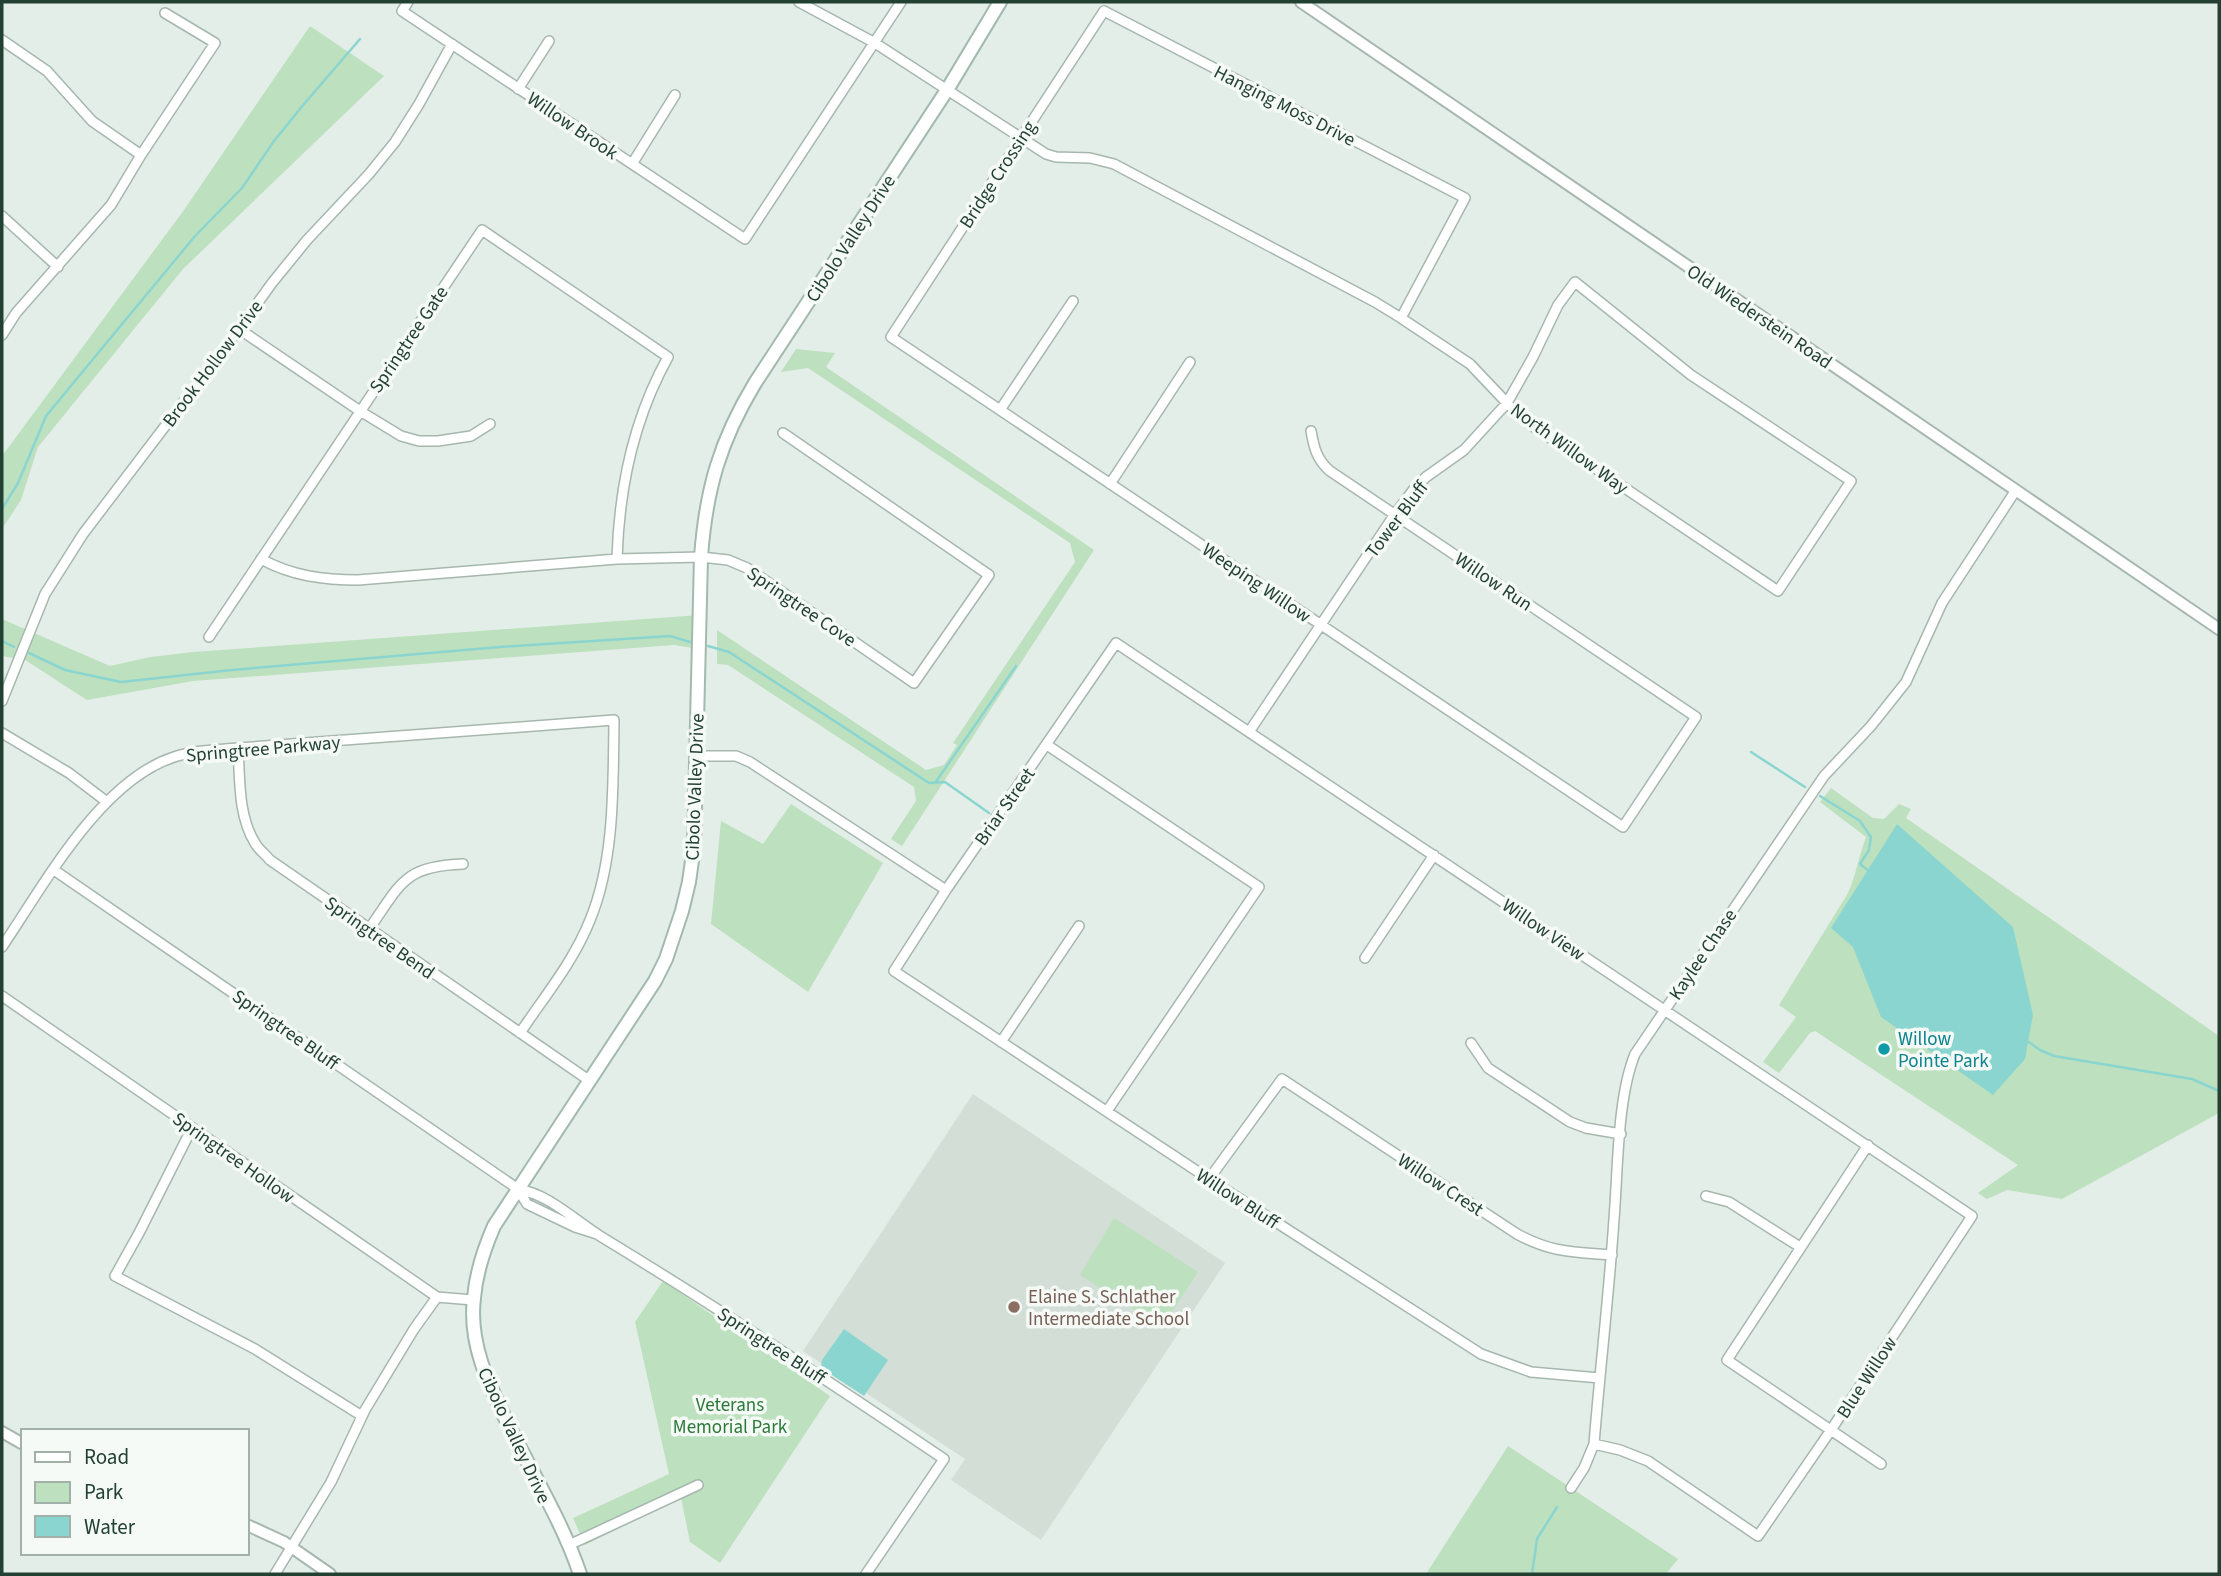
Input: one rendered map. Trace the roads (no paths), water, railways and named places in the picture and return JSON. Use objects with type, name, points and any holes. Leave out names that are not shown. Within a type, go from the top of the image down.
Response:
[{"type":"main road","name":"Cibolo Valley Drive","points":[[580,1574],[569,1545],[481,1364],[475,1336],[473,1300],[485,1247],[494,1226],[644,1000],[666,959],[675,935],[694,846],[701,557],[704,517],[719,456],[737,414],[947,90],[1000,2]]},
{"type":"street","name":"Willow Brook","points":[[408,2],[402,11],[745,239],[875,43]]},
{"type":"street","name":"North Willow Way","points":[[799,2],[875,43],[1046,154],[1090,158],[1114,164],[1375,302],[1470,364],[1531,425],[1778,591],[1852,481],[1691,375],[1575,282]]},
{"type":"street","points":[[875,43],[901,2]]},
{"type":"street","name":"Old Wiederstein Road","points":[[1301,2],[2219,629]]},
{"type":"street","name":"Bridge Crossing","points":[[891,337],[1104,11]]},
{"type":"street","name":"Hanging Moss Drive","points":[[1104,11],[1465,198],[1401,318]]},
{"type":"street","points":[[2,335],[16,313],[111,205],[215,43],[164,13]]},
{"type":"street","points":[[2,40],[47,71],[92,121],[141,155]]},
{"type":"street","points":[[518,89],[549,41]]},
{"type":"street","name":"Brook Hollow Drive","points":[[2,701],[35,614],[83,534],[272,283],[395,142],[452,44]]},
{"type":"street","points":[[632,164],[675,95]]},
{"type":"street","points":[[2,216],[58,267]]},
{"type":"street","name":"Springtree Gate","points":[[209,637],[482,230],[668,357],[651,389],[632,443],[621,494],[617,559]]},
{"type":"street","name":"Tower Bluff","points":[[1249,732],[1414,489],[1464,450],[1507,403],[1558,305],[1575,282]]},
{"type":"street","points":[[1000,410],[1073,302]]},
{"type":"street","points":[[239,329],[401,436],[419,441],[471,436],[490,424]]},
{"type":"street","name":"Weeping Willow","points":[[891,337],[1623,827]]},
{"type":"street","points":[[1110,484],[1190,362]]},
{"type":"street","name":"Willow Run","points":[[1311,431],[1315,452],[1322,464],[1696,717],[1623,827]]},
{"type":"street","name":"Springtree Cove","points":[[261,559],[289,572],[333,580],[617,559],[701,557],[728,560],[747,568],[914,683],[989,575],[783,433]]},
{"type":"street","name":"Kaylee Chase","points":[[1571,1489],[1594,1444],[1629,1068],[1665,1010],[1824,776],[1871,726],[1906,682],[1941,603],[2016,490]]},
{"type":"street","name":"Willow View","points":[[1116,643],[1972,1216]]},
{"type":"street","name":"Briar Street","points":[[894,971],[946,890],[1116,643]]},
{"type":"street","name":"Springtree Parkway","points":[[2,947],[54,870],[107,802],[118,790],[148,768],[175,756],[237,748],[614,720],[609,846],[600,894],[584,934],[520,1033]]},
{"type":"street","points":[[2,733],[69,773],[107,802]]},
{"type":"street","points":[[1046,745],[1259,887],[1107,1111]]},
{"type":"street","name":"Springtree Bend","points":[[237,748],[247,829],[255,844],[270,859],[590,1081]]},
{"type":"street","points":[[696,756],[736,756],[750,762],[946,890]]},
{"type":"street","points":[[1364,958],[1434,855]]},
{"type":"street","points":[[369,929],[400,886],[414,873],[436,866],[463,864]]},
{"type":"street","name":"Springtree Bluff","points":[[54,870],[518,1189],[527,1204],[566,1223],[597,1234],[669,1277],[944,1459],[866,1574]]},
{"type":"street","points":[[1000,1042],[1079,926]]},
{"type":"street","name":"Willow Bluff","points":[[894,971],[1481,1354],[1531,1372],[1600,1378]]},
{"type":"street","name":"Springtree Hollow","points":[[2,996],[437,1297],[473,1300]]},
{"type":"street","points":[[1471,1043],[1488,1068],[1570,1122],[1586,1128],[1621,1134]]},
{"type":"street","name":"Willow Crest","points":[[1209,1179],[1282,1079],[1538,1246],[1560,1252],[1612,1255]]},
{"type":"street","points":[[192,1128],[115,1276],[255,1349],[362,1416]]},
{"type":"street","points":[[1868,1146],[1727,1360],[1881,1464]]},
{"type":"street","points":[[1706,1196],[1729,1202],[1800,1247]]},
{"type":"street","name":"Blue Willow","points":[[1594,1444],[1648,1461],[1758,1535],[1831,1430],[1972,1216]]},
{"type":"street","points":[[275,1574],[331,1482],[362,1416],[414,1329],[437,1297]]},
{"type":"street","points":[[2,1432],[21,1443]]},
{"type":"street","points":[[569,1545],[698,1485]]},
{"type":"street","points":[[248,1525],[291,1546],[330,1574]]},
{"type":"water","points":[[1897,824],[2013,927],[2033,1015],[2025,1059],[1993,1095],[1881,1017],[1853,947],[1831,928]]},
{"type":"water","points":[[844,1329],[888,1360],[864,1396],[821,1368],[822,1360]]},
{"type":"waterway","points":[[2,509],[18,483],[46,416],[195,236],[242,188],[274,141],[360,39]]},
{"type":"waterway","points":[[29,653],[65,670],[121,682],[500,647],[670,636],[690,642]]},
{"type":"waterway","points":[[2,641],[14,647]]},
{"type":"waterway","points":[[708,646],[729,652],[929,783],[945,782],[989,813]]},
{"type":"waterway","points":[[935,783],[1016,666]]},
{"type":"waterway","points":[[1751,752],[1805,787]]},
{"type":"waterway","points":[[1820,796],[1860,821],[1871,837],[1869,850],[1860,864],[1869,871]]},
{"type":"waterway","points":[[2026,1040],[2054,1056],[2192,1079],[2219,1091]]},
{"type":"waterway","points":[[1532,1574],[1537,1539],[1557,1507]]},
{"type":"place","name":"Willow Pointe Park","points":[[1884,1049]]},
{"type":"place","name":"Elaine S. Schlather Intermediate School","points":[[1014,1307]]},
{"type":"park label","name":"Veterans Memorial Park","points":[[730,1415]]}]
